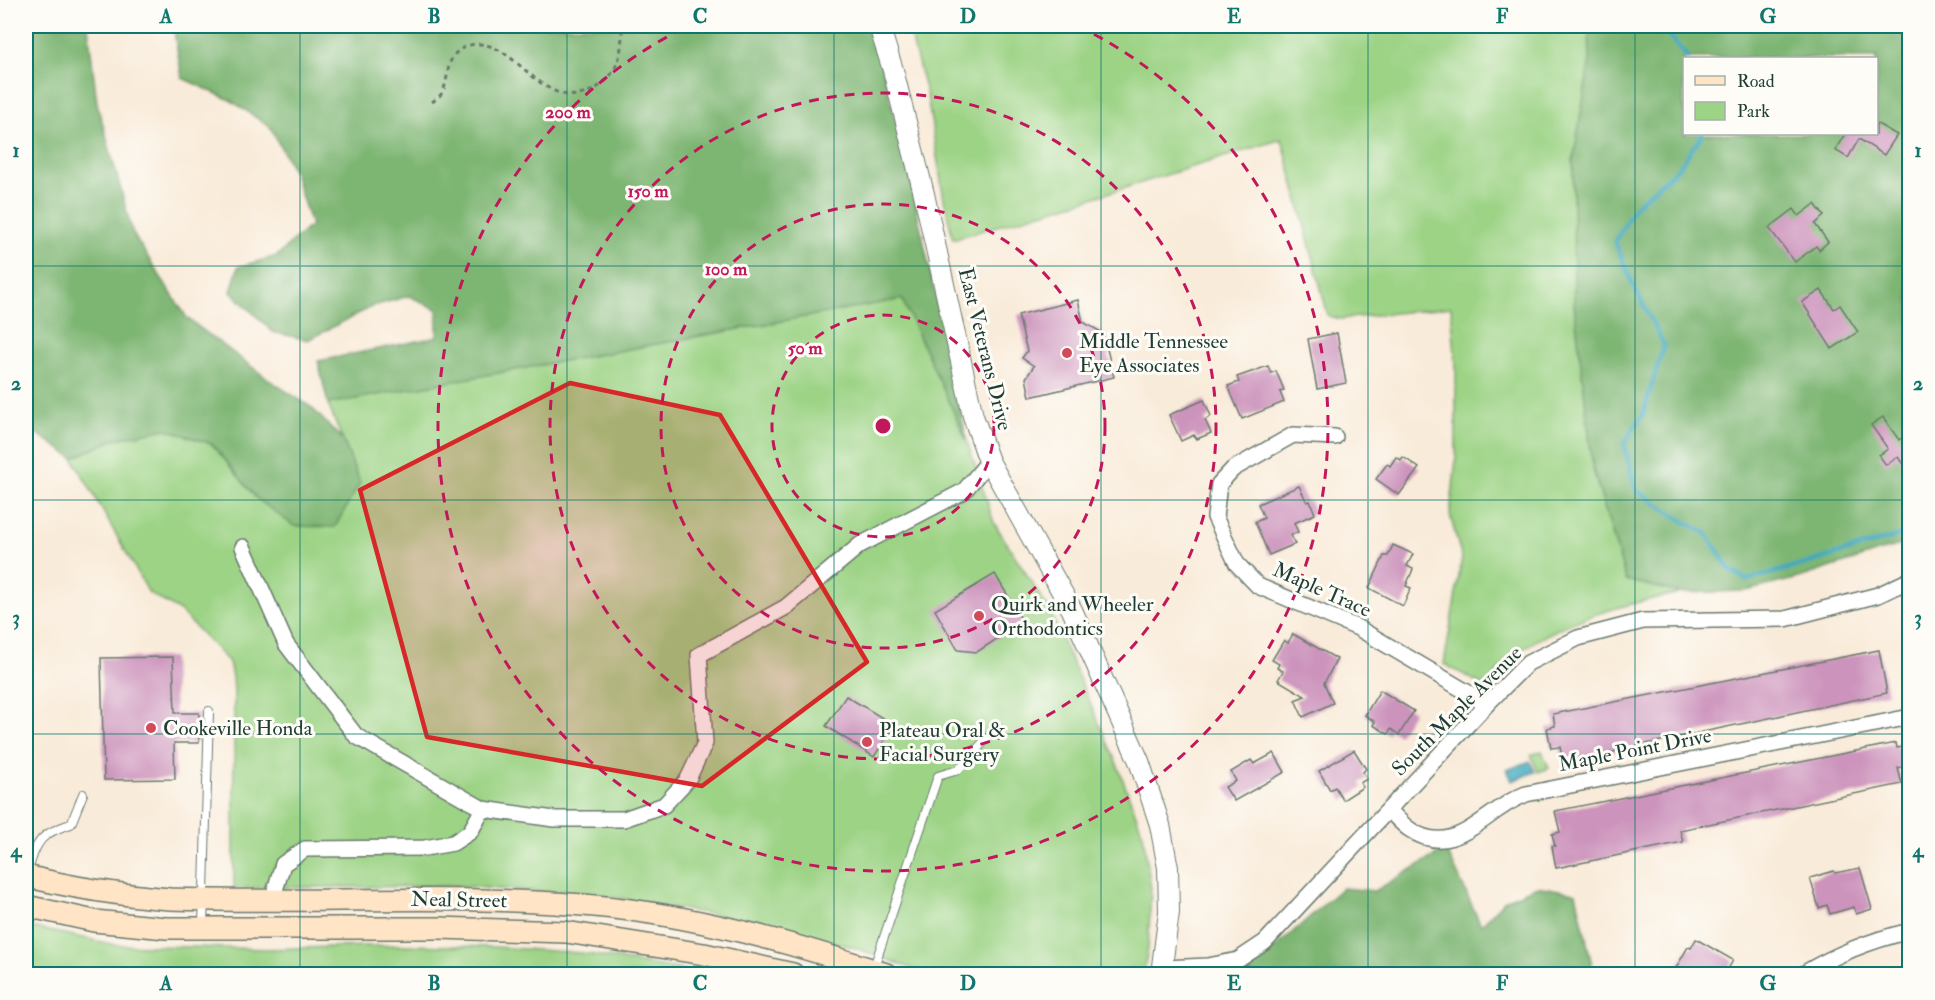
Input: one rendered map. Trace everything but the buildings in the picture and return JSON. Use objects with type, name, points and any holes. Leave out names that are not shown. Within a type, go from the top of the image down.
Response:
[{"type":"main road","name":"Neal Street","points":[[26,876],[68,887],[124,896],[204,900],[466,899],[597,906],[682,919],[767,939],[879,972]]},
{"type":"main road","name":"Neal Street","points":[[26,906],[94,921],[166,928],[439,928],[566,932],[704,954],[794,975]]},
{"type":"street","name":"East Veterans Drive","points":[[879,26],[893,70],[918,172],[973,416],[989,461],[1072,610],[1139,761],[1160,825],[1168,868],[1169,912],[1162,971]]},
{"type":"street","name":"Maple Trace","points":[[1335,437],[1293,435],[1233,469],[1219,484],[1215,517],[1238,564],[1258,586],[1358,628],[1487,704]]},
{"type":"street","points":[[243,547],[286,644],[356,736],[483,809],[554,819],[624,819],[664,805],[688,779],[705,743],[699,656],[786,608],[860,545],[963,491],[989,461]]},
{"type":"street","name":"South Maple Avenue","points":[[1162,971],[1238,960],[1265,942],[1528,663],[1578,638],[1643,621],[1785,620],[1878,595],[1910,580]]},
{"type":"street","name":"Maple Point Drive","points":[[1389,810],[1409,829],[1424,837],[1446,839],[1466,833],[1507,804],[1526,794],[1910,717]]},
{"type":"street","points":[[272,900],[283,864],[305,849],[424,848],[453,843],[470,832],[483,809]]},
{"type":"street","points":[[1803,975],[1815,967],[1864,945],[1910,931]]},
{"type":"lane","points":[[203,929],[209,711]]},
{"type":"lane","points":[[879,972],[938,776],[958,770],[997,727]]},
{"type":"lane","points":[[26,876],[34,850],[41,839],[50,831],[71,824],[83,794]]},
{"type":"path","points":[[432,102],[442,93],[447,67],[455,54],[467,46],[482,44],[498,50],[553,91],[570,96],[591,92],[611,76],[615,68],[622,52],[622,26]]},
{"type":"highlighted area","points":[[570,383],[720,415],[867,662],[702,786],[427,737],[360,490]]},
{"type":"green space","points":[[26,26],[88,26],[97,103],[133,234],[187,318],[272,382],[311,407],[343,440],[360,483],[335,527],[294,526],[256,498],[212,444],[166,429],[115,439],[73,458],[26,426]]},
{"type":"green space","points":[[173,26],[870,26],[902,142],[967,441],[902,299],[328,404],[318,361],[437,337],[437,309],[409,296],[373,306],[308,340],[273,332],[231,292],[238,267],[277,256],[311,225],[294,173],[270,127],[230,100],[182,78]]},
{"type":"green space","points":[[908,26],[1589,26],[1590,60],[1573,162],[1574,303],[1593,469],[1626,580],[1681,593],[1596,614],[1555,631],[1517,653],[1485,686],[1444,664],[1462,558],[1450,515],[1456,459],[1456,367],[1451,307],[1340,319],[1328,316],[1282,139],[953,239],[927,96]]},
{"type":"green space","points":[[1589,26],[1909,26],[1909,542],[1799,578],[1746,591],[1681,593],[1626,580],[1593,469],[1574,303],[1573,162],[1590,60]]},
{"type":"green space","points":[[902,299],[967,441],[994,523],[1048,608],[1117,764],[1143,834],[1151,889],[1148,949],[1143,974],[927,974],[853,947],[711,914],[611,897],[460,886],[234,888],[234,687],[229,662],[180,611],[149,593],[73,458],[115,439],[166,429],[212,444],[256,498],[360,483],[328,404]]},
{"type":"green space","points":[[1542,751],[1549,768],[1538,772],[1531,755]]},
{"type":"green space","points":[[1446,849],[1481,925],[1505,900],[1537,886],[1576,893],[1594,974],[1246,974],[1342,888],[1375,891]]},
{"type":"green space","points":[[26,926],[116,945],[267,949],[402,945],[494,947],[581,953],[707,974],[26,974]]},
{"type":"water","points":[[1530,761],[1535,772],[1512,781],[1507,770]]},
{"type":"waterway","points":[[1666,32],[1687,57]]},
{"type":"waterway","points":[[1702,135],[1678,168],[1635,206],[1615,242],[1635,289],[1664,345],[1643,414],[1624,444],[1636,490],[1706,533],[1730,570],[1747,580],[1910,532]]},
{"type":"place","name":"Middle Tennessee Eye Associates","points":[[1067,353]]},
{"type":"place","name":"Quirk and Wheeler Orthodontics","points":[[979,616]]},
{"type":"place","name":"Cookeville Honda","points":[[151,728]]},
{"type":"place","name":"Plateau Oral & Facial Surgery","points":[[867,742]]}]
